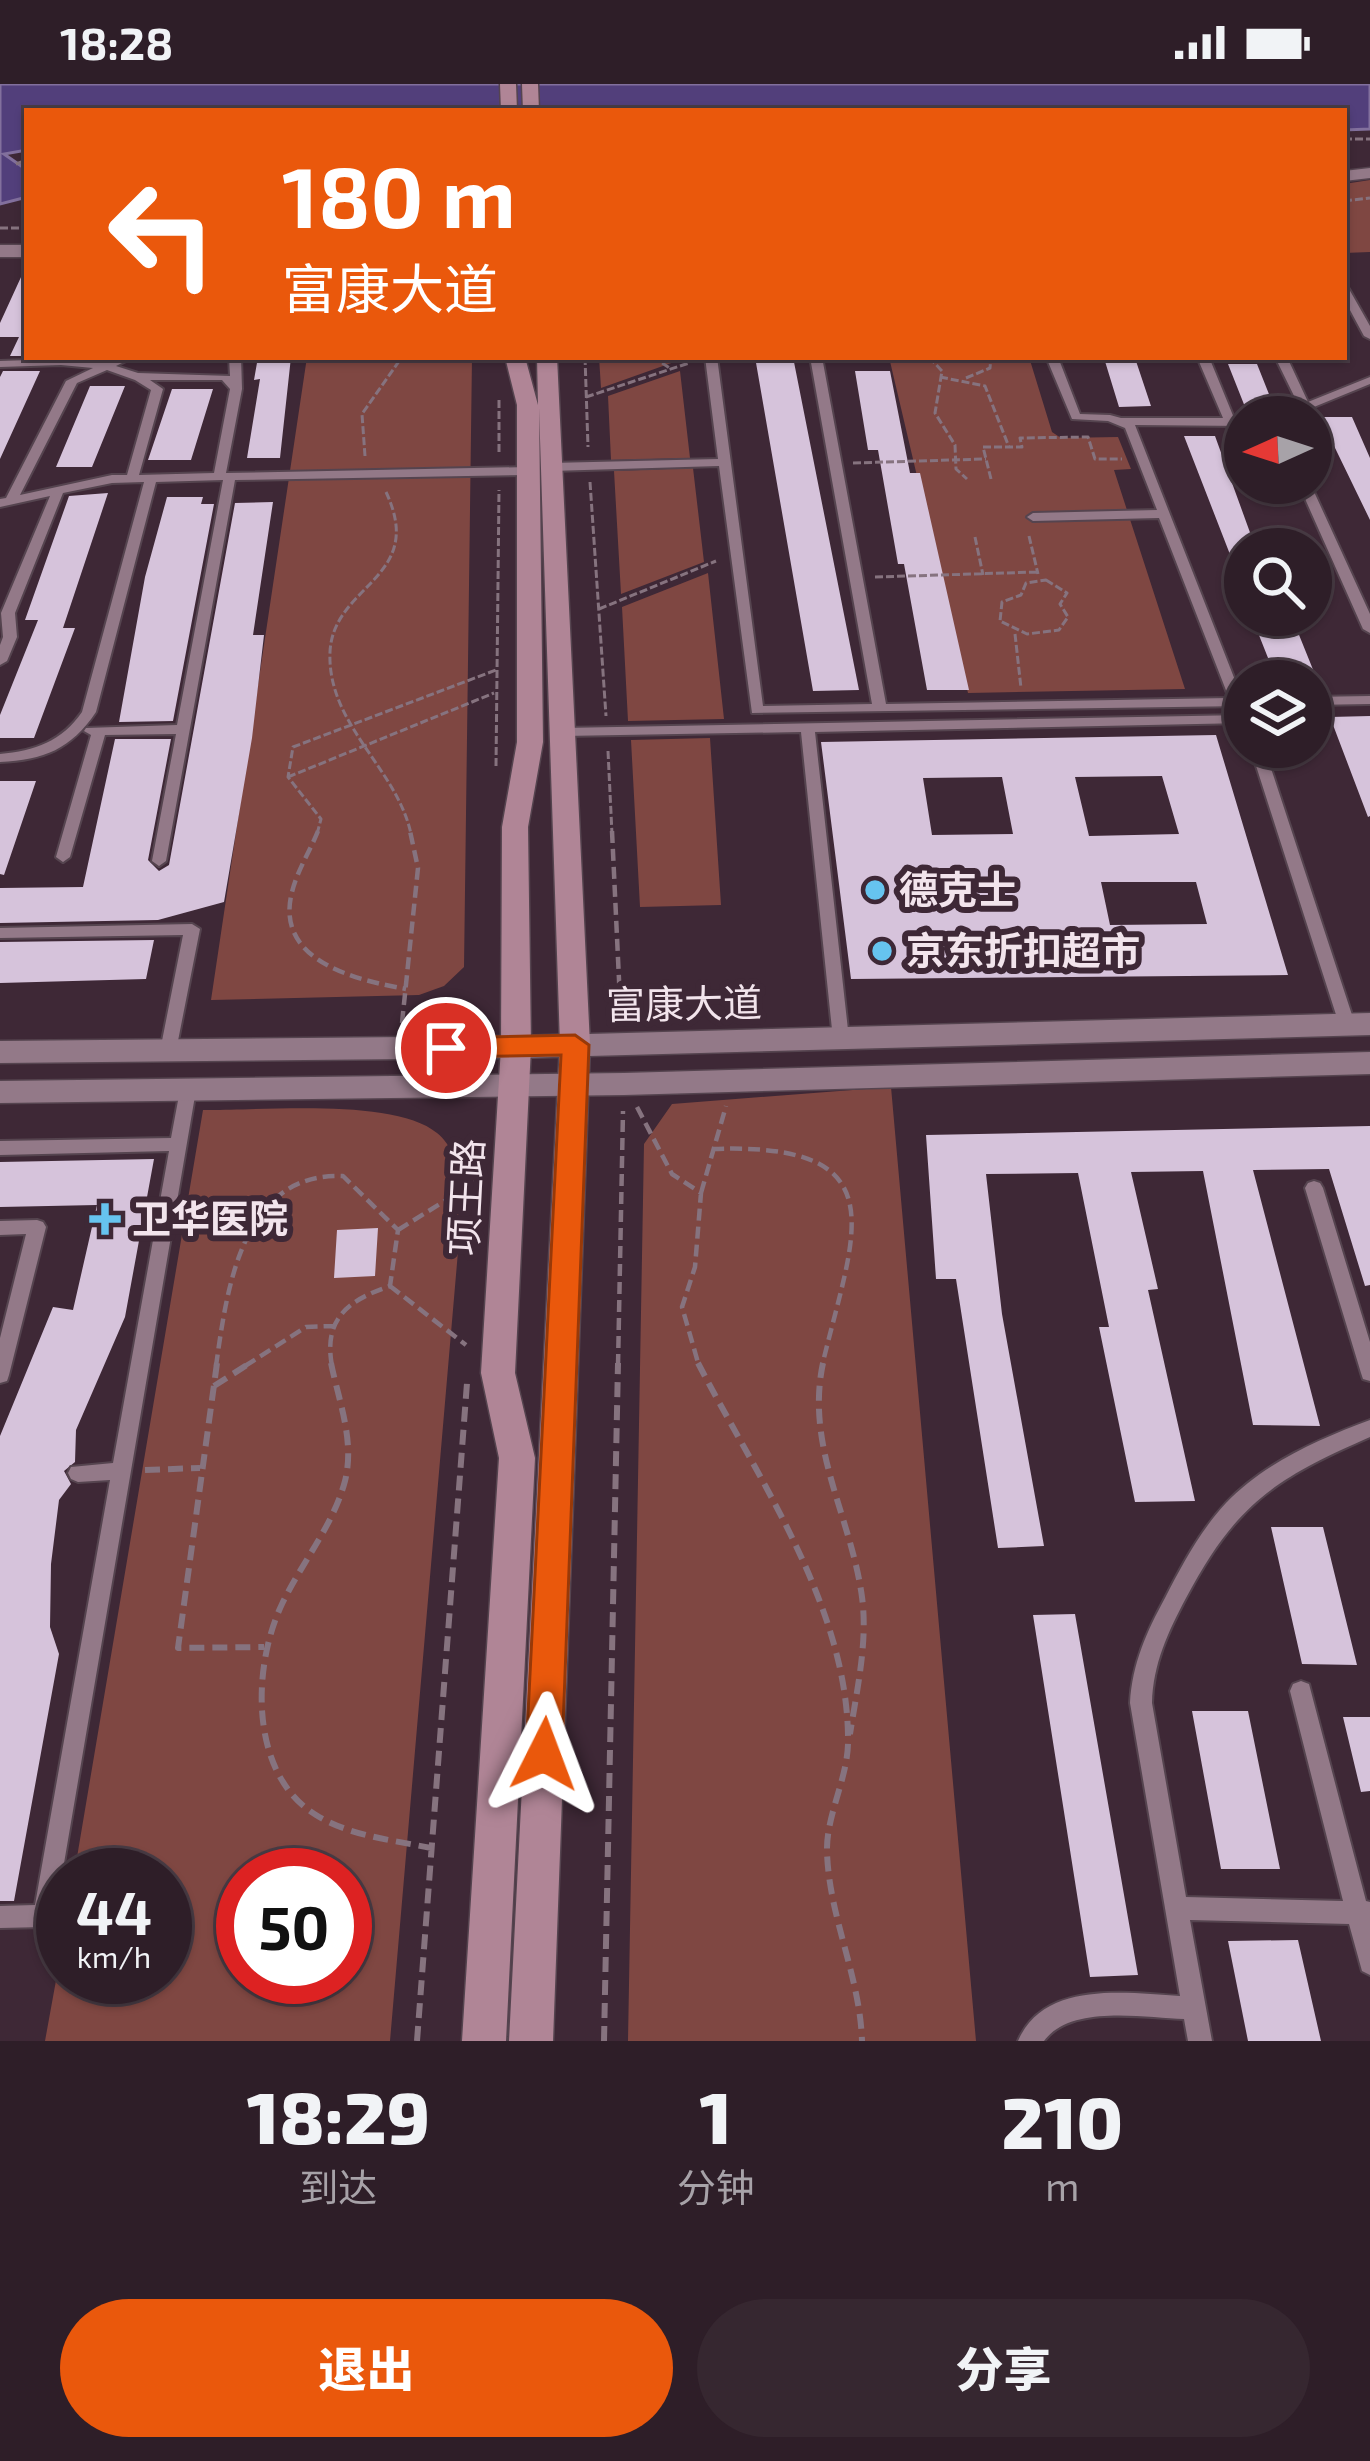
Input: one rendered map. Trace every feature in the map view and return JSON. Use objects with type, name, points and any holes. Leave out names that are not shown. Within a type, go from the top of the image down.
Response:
[{"type":"main road","name":"项王路","points":[[531,2041],[575,1085],[563,732],[526,470],[546,360]]},
{"type":"main road","name":"项王路","points":[[484,2041],[517,1458],[498,1373],[516,1047],[515,827],[530,742],[528,405],[506,370]]},
{"type":"street","name":"富康大道","points":[[0,1052],[516,1047],[1359,1024]]},
{"type":"street","name":"富康大道","points":[[0,1092],[624,1084],[1370,1063]]},
{"type":"lane","points":[[1347,294],[1370,336]]},
{"type":"lane","points":[[0,364],[43,360],[107,367],[139,376],[225,377],[236,389]]},
{"type":"lane","points":[[6,502],[72,381],[122,360]]},
{"type":"lane","points":[[159,861],[224,477],[236,389],[235,360]]},
{"type":"lane","points":[[709,360],[760,728]]},
{"type":"lane","points":[[817,360],[880,708]]},
{"type":"lane","points":[[1053,360],[1076,417],[1224,422]]},
{"type":"lane","points":[[1204,360],[1224,397]]},
{"type":"lane","points":[[1282,360],[1294,396]]},
{"type":"lane","points":[[132,479],[157,389],[139,376]]},
{"type":"lane","points":[[1332,397],[1370,380]]},
{"type":"lane","points":[[1123,421],[1224,660]]},
{"type":"lane","points":[[6,502],[132,479],[726,462]]},
{"type":"lane","points":[[78,731],[89,712],[151,479]]},
{"type":"lane","points":[[0,661],[10,637],[8,613],[58,490]]},
{"type":"lane","points":[[1313,504],[1370,629]]},
{"type":"lane","points":[[1034,517],[1164,514]]},
{"type":"lane","points":[[1332,701],[1370,700]]},
{"type":"lane","points":[[758,710],[1224,702]]},
{"type":"lane","points":[[563,732],[1224,719]]},
{"type":"lane","points":[[808,727],[842,1039]]},
{"type":"lane","points":[[0,758],[40,752],[78,731],[183,729]]},
{"type":"lane","points":[[64,857],[99,730]]},
{"type":"lane","points":[[1265,768],[1359,1024]]},
{"type":"lane","points":[[0,933],[192,928],[168,1051]]},
{"type":"lane","points":[[0,1917],[44,1916],[188,1090]]},
{"type":"lane","points":[[0,1148],[178,1144]]},
{"type":"lane","points":[[1314,1188],[1370,1372]]},
{"type":"lane","points":[[0,1228],[37,1227],[0,1375]]},
{"type":"lane","points":[[1200,2041],[1141,1703],[1148,1654],[1199,1550],[1234,1503],[1289,1462],[1370,1428]]},
{"type":"lane","points":[[78,1473],[122,1471]]},
{"type":"lane","points":[[1301,1690],[1364,1913],[1370,1963]]},
{"type":"lane","points":[[1177,1908],[1364,1913]]},
{"type":"lane","points":[[1030,2041],[1046,2020],[1073,2009],[1194,2008]]},
{"type":"path","points":[[16,164],[24,161]]},
{"type":"path","points":[[399,360],[367,396],[359,425],[361,447],[395,513],[399,542],[394,560],[334,627],[331,687],[349,726],[404,802],[418,868],[400,1048]]},
{"type":"path","points":[[585,360],[622,1044]]},
{"type":"path","points":[[657,360],[670,369]]},
{"type":"path","points":[[586,397],[698,360]]},
{"type":"path","points":[[931,360],[940,377],[934,413],[955,445],[955,460],[967,479]]},
{"type":"path","points":[[940,377],[966,378],[990,368],[991,360]]},
{"type":"path","points":[[496,787],[497,669],[526,470],[506,370]]},
{"type":"path","points":[[966,378],[990,392],[1009,447]]},
{"type":"path","points":[[991,479],[983,447],[1022,447],[1020,438],[1088,437],[1095,459],[1142,458]]},
{"type":"path","points":[[836,463],[986,459]]},
{"type":"path","points":[[1028,536],[1038,576]]},
{"type":"path","points":[[975,537],[983,575]]},
{"type":"path","points":[[598,609],[738,552]]},
{"type":"path","points":[[857,577],[1038,576],[1064,588],[1067,597],[1060,604],[1068,617],[1065,624],[1050,634],[1015,631],[1000,621],[998,608],[1021,595],[1026,583],[1038,576]]},
{"type":"path","points":[[1015,631],[1022,706]]},
{"type":"path","points":[[406,989],[343,976],[315,959],[296,935],[289,904],[321,819],[288,777],[292,747],[497,669]]},
{"type":"path","points":[[288,777],[496,692]]},
{"type":"path","points":[[735,1081],[700,1193],[695,1267],[682,1307],[684,1323],[694,1356],[792,1544],[838,1653],[848,1746]]},
{"type":"path","points":[[624,1084],[672,1174],[700,1193]]},
{"type":"path","points":[[604,2041],[624,1084]]},
{"type":"path","points":[[712,1149],[779,1148],[826,1163],[844,1186],[850,1211],[848,1251],[818,1388],[816,1443],[862,1598],[864,1638],[826,1847],[831,1890],[861,1997],[862,2041]]},
{"type":"path","points":[[264,1647],[178,1648],[224,1307],[251,1221],[284,1191],[317,1175],[343,1176],[398,1230]]},
{"type":"path","points":[[390,1286],[398,1230],[483,1177],[482,1198]]},
{"type":"path","points":[[390,1286],[352,1300],[333,1326],[326,1348],[349,1457],[339,1498],[264,1647],[262,1710],[278,1772],[298,1803],[364,1834],[431,1848]]},
{"type":"path","points":[[390,1286],[470,1348],[471,1327]]},
{"type":"path","points":[[214,1386],[306,1327],[333,1326]]},
{"type":"path","points":[[417,2041],[468,1372]]},
{"type":"path","points":[[122,1471],[202,1468]]},
{"type":"shaded area","points":[[0,84],[1370,84],[1370,129],[1347,130],[1347,108],[24,108],[24,151],[4,154],[24,168],[24,198],[0,204]]},
{"type":"shaded area","points":[[1370,180],[1370,252],[1347,253],[1347,184]]},
{"type":"shaded area","points":[[307,360],[472,360],[464,967],[444,986],[419,995],[211,1000]]},
{"type":"shaded area","points":[[599,360],[677,360],[677,361],[601,388]]},
{"type":"shaded area","points":[[890,360],[1030,360],[1052,432],[1061,438],[1118,437],[1131,469],[1114,470],[1185,689],[968,693]]},
{"type":"shaded area","points":[[680,371],[690,458],[611,460],[608,396]]},
{"type":"shaded area","points":[[693,468],[704,562],[621,594],[614,471]]},
{"type":"shaded area","points":[[708,573],[724,719],[628,721],[622,607]]},
{"type":"shaded area","points":[[710,738],[721,905],[640,907],[631,740]]},
{"type":"shaded area","points":[[891,1087],[976,2041],[628,2041],[644,1144],[672,1104]]},
{"type":"shaded area","points":[[203,1110],[359,1110],[417,1122],[447,1143],[464,1182],[390,2041],[45,2041],[52,2004],[192,2004],[192,1848],[79,1848]]},
{"type":"building","points":[[24,271],[24,356],[10,356],[19,337],[0,337],[0,323]]},
{"type":"building","points":[[257,360],[291,360],[280,458],[247,458],[260,379],[254,380]]},
{"type":"building","points":[[756,360],[794,360],[859,690],[813,691]]},
{"type":"building","points":[[1105,360],[1136,360],[1151,406],[1119,407]]},
{"type":"building","points":[[1228,364],[1257,364],[1270,396],[1241,396]]},
{"type":"building","points":[[3,371],[40,371],[0,459],[0,377]]},
{"type":"building","points":[[855,371],[890,371],[910,473],[920,473],[969,690],[927,690],[904,564],[898,564],[878,450],[868,450]]},
{"type":"building","points":[[90,386],[125,386],[92,467],[56,467]]},
{"type":"building","points":[[172,389],[213,389],[191,460],[148,460]]},
{"type":"building","points":[[1332,417],[1352,417],[1370,458],[1370,520],[1332,442]]},
{"type":"building","points":[[1184,436],[1215,436],[1224,461],[1224,504],[1240,504],[1248,528],[1224,528],[1224,539]]},
{"type":"building","points":[[108,493],[63,628],[75,628],[34,738],[0,738],[0,715],[38,620],[25,620],[69,496]]},
{"type":"building","points":[[167,497],[203,497],[201,504],[214,504],[173,721],[119,722],[145,577]]},
{"type":"building","points":[[273,502],[253,635],[264,635],[252,738],[224,902],[158,920],[0,923],[0,888],[83,887],[115,739],[171,739],[148,860],[159,871],[169,865],[235,503]]},
{"type":"building","points":[[1259,636],[1299,636],[1309,660],[1269,660]]},
{"type":"building","points":[[1370,716],[1368,817],[1332,722],[1332,717]]},
{"type":"building","points":[[1216,735],[1288,975],[851,979],[821,742]],"holes":[[[1162,776],[1179,834],[1089,836],[1075,777]],[[1002,777],[1013,834],[932,835],[923,778]],[[1101,882],[1196,882],[1207,924],[1110,925]]]},
{"type":"building","points":[[0,781],[36,781],[4,875],[0,874]]},
{"type":"building","points":[[154,940],[146,979],[0,983],[0,942]]},
{"type":"building","points":[[1370,1126],[1370,1285],[1365,1286],[1329,1169],[1253,1170],[1320,1426],[1253,1425],[1203,1171],[1131,1172],[1158,1289],[1148,1290],[1195,1501],[1135,1502],[1099,1327],[1109,1327],[1078,1173],[986,1174],[1002,1314],[1044,1546],[998,1548],[956,1279],[936,1279],[926,1135]]},
{"type":"building","points":[[154,1159],[125,1317],[76,1430],[75,1462],[64,1471],[71,1484],[59,1500],[51,1564],[50,1627],[59,1654],[14,1901],[0,1901],[0,1436],[53,1307],[73,1310],[97,1205],[0,1207],[0,1162]]},
{"type":"building","points":[[378,1228],[375,1276],[334,1278],[337,1230]]},
{"type":"building","points":[[1271,1527],[1323,1527],[1357,1665],[1302,1664]]},
{"type":"building","points":[[1075,1614],[1138,1975],[1090,1977],[1033,1615]]},
{"type":"building","points":[[1192,1711],[1248,1711],[1280,1869],[1221,1869]]},
{"type":"building","points":[[1343,1717],[1370,1717],[1370,1791],[1361,1792]]},
{"type":"building","points":[[1298,1940],[1321,2041],[1248,2041],[1228,1941]]},
{"type":"place","name":"德克士","points":[[875,890]]},
{"type":"place","name":"京东折扣超市","points":[[882,951]]},
{"type":"place","name":"卫华医院","points":[[105,1219]]},
{"type":"route","points":[[446,1048],[575,1045],[544,1754]]}]
